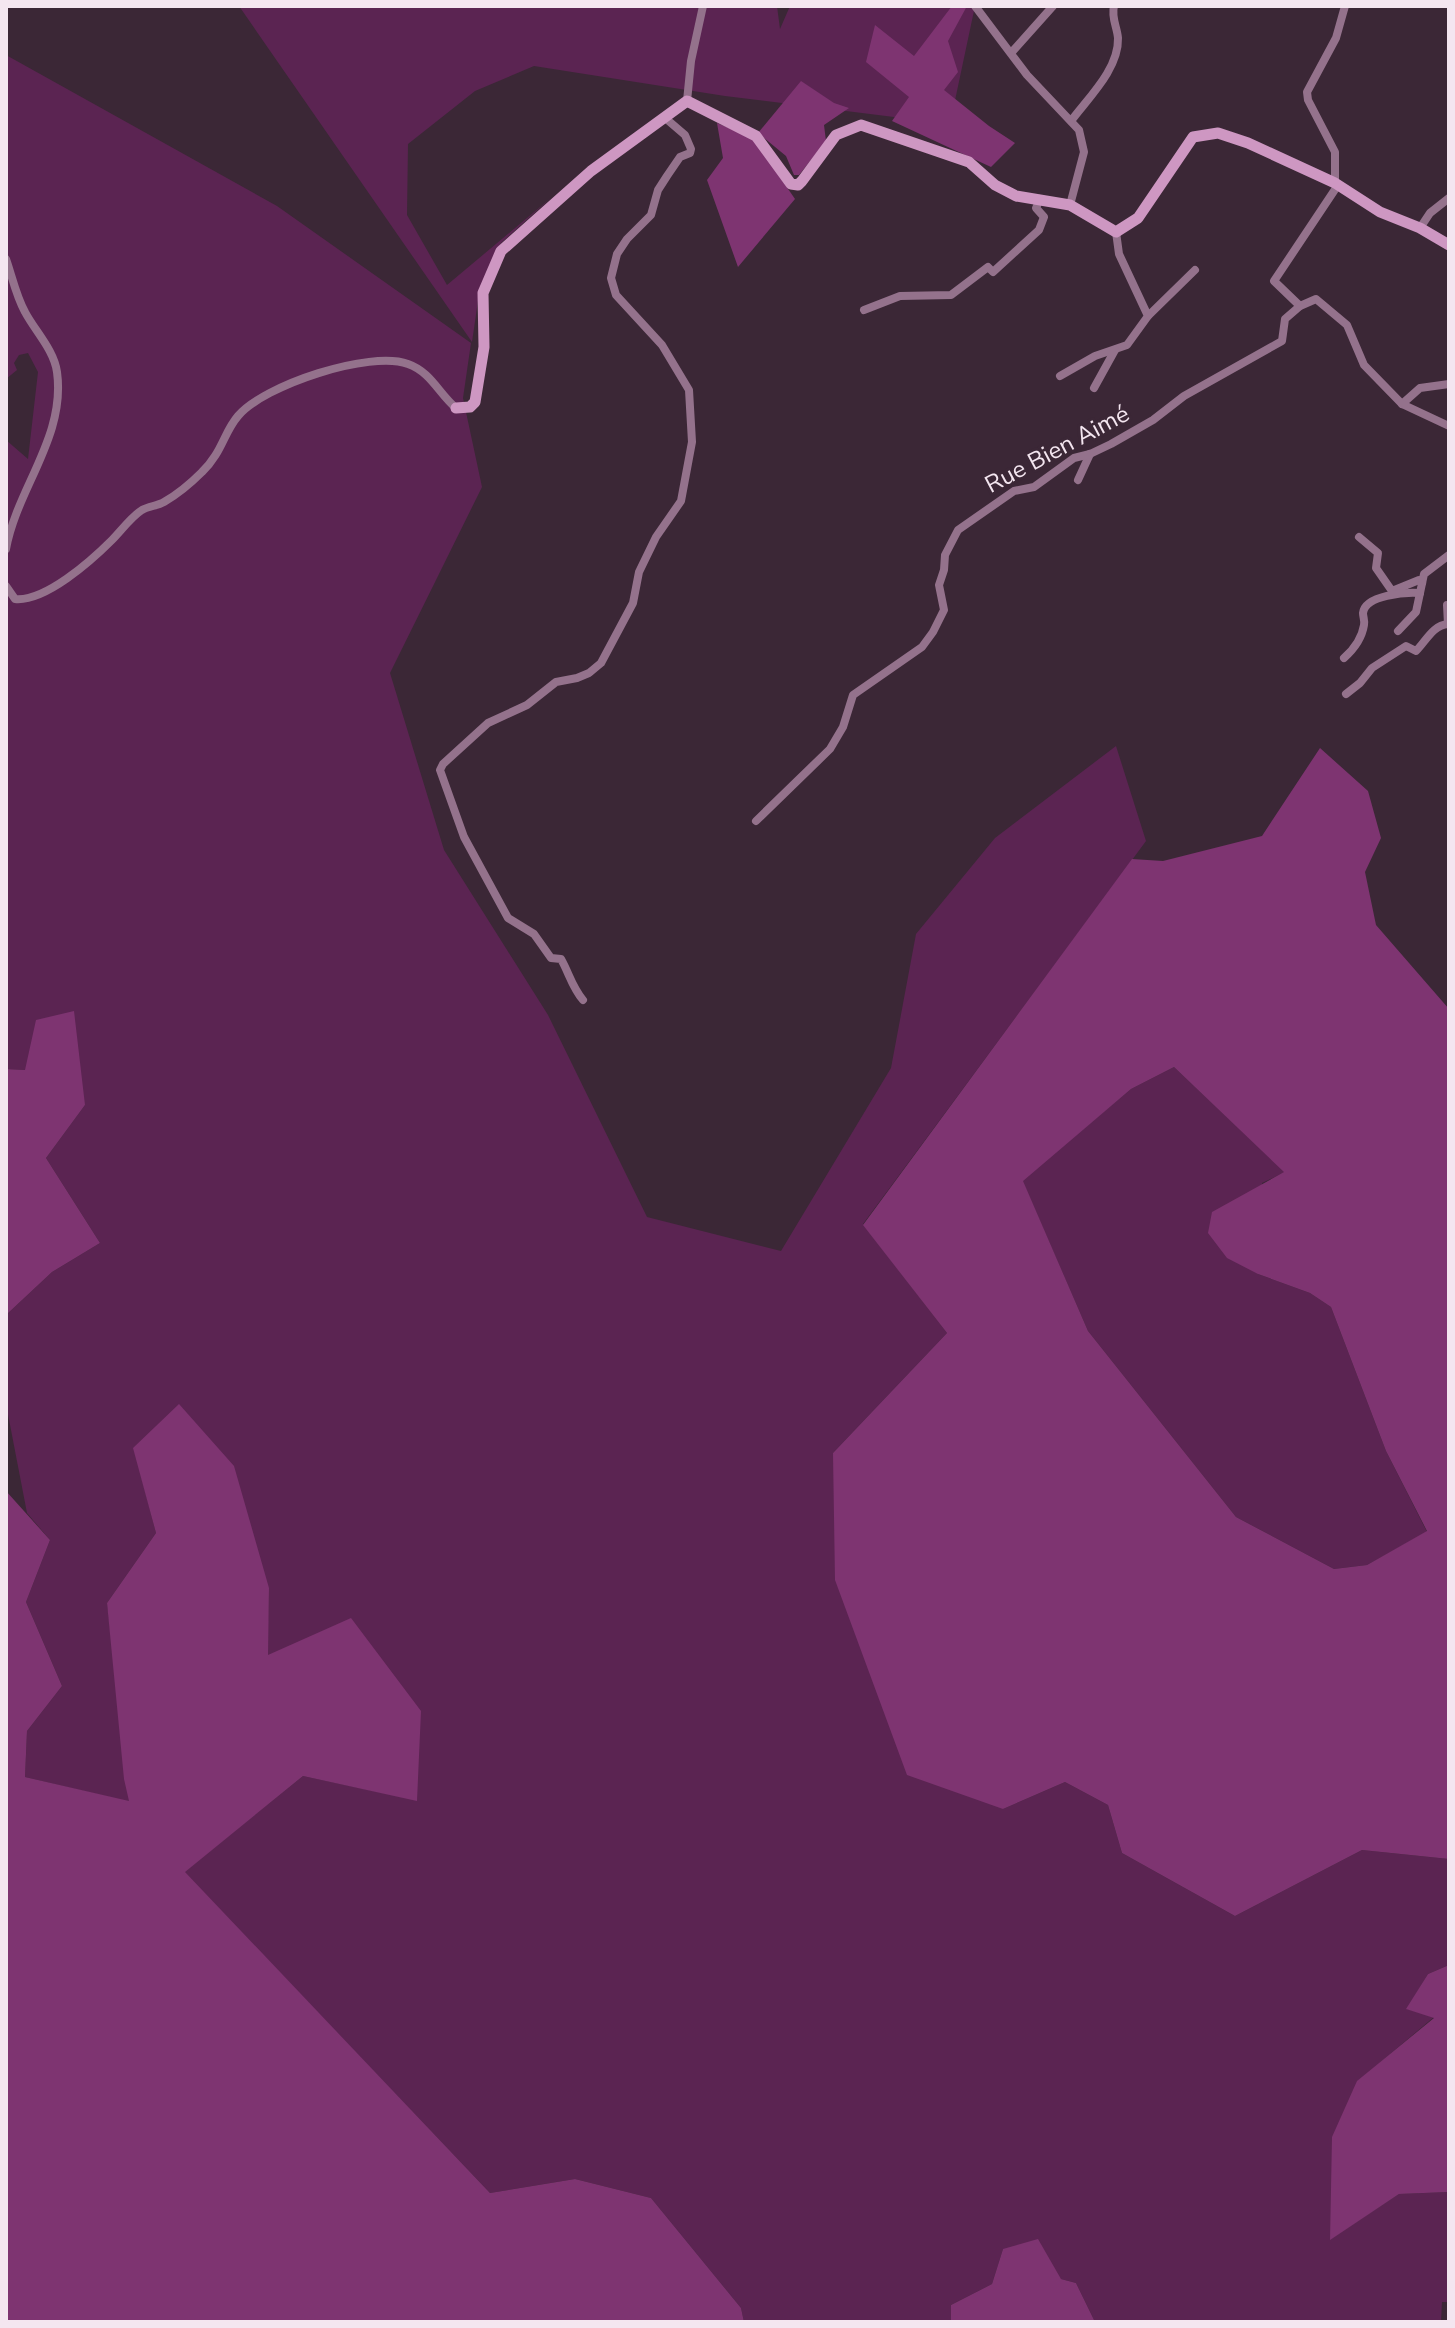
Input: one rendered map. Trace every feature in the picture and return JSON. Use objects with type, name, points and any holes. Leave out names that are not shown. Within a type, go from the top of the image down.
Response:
[{"type":"street","points":[[6,586],[15,599],[21,599],[72,575],[140,511],[166,502],[202,472],[222,447],[236,417],[251,404],[295,383],[350,365],[386,359],[408,364],[423,372],[456,408],[470,407],[475,402],[484,347],[483,293],[501,251],[591,171],[687,101],[691,61],[703,6]]},
{"type":"street","points":[[975,6],[1027,75],[1079,130],[1084,152],[1070,205]]},
{"type":"street","points":[[1012,52],[1053,6]]},
{"type":"street","points":[[1071,121],[1110,69],[1118,40],[1114,6]]},
{"type":"street","points":[[1345,6],[1336,38],[1307,92],[1308,100],[1335,152],[1337,184],[1274,281],[1300,306],[1316,299],[1347,325],[1364,365],[1402,404],[1449,426]]},
{"type":"street","points":[[687,101],[756,136],[791,184],[798,185],[802,181],[836,135],[861,125],[969,162],[995,185],[1016,196],[1070,205],[1116,232],[1119,254],[1148,316]]},
{"type":"street","points":[[583,1000],[573,989],[561,959],[551,958],[534,934],[508,918],[464,837],[441,768],[488,723],[527,705],[556,682],[589,673],[601,663],[633,603],[639,572],[656,537],[681,501],[692,442],[689,390],[662,345],[616,295],[611,278],[617,254],[651,215],[658,190],[680,157],[690,153],[685,135],[664,117]]},
{"type":"street","points":[[1116,232],[1138,218],[1193,137],[1218,133],[1248,143],[1337,184],[1380,212],[1420,228],[1449,245]]},
{"type":"street","points":[[1420,228],[1430,213],[1449,198]]},
{"type":"street","points":[[864,310],[900,296],[951,295],[988,267],[993,272],[1039,230],[1044,217],[1036,208],[1040,199]]},
{"type":"street","points":[[6,259],[22,307],[50,352],[57,371],[57,384],[50,436],[14,521],[6,549]]},
{"type":"street","points":[[1060,376],[1095,356],[1127,345],[1148,316],[1195,270]]},
{"type":"street","name":"Rue Bien Aimé","points":[[756,821],[830,749],[843,727],[853,695],[922,647],[933,632],[944,610],[939,585],[945,555],[958,530],[1014,491],[1034,487],[1074,458],[1090,454],[1139,428],[1184,396],[1282,341],[1285,319],[1300,306]]},
{"type":"street","points":[[1094,388],[1115,350]]},
{"type":"street","points":[[1402,404],[1420,388],[1449,384]]},
{"type":"street","points":[[1078,480],[1090,454]]},
{"type":"street","points":[[1359,537],[1378,553],[1376,568],[1392,591],[1419,580],[1422,583]]},
{"type":"street","points":[[1398,631],[1416,612],[1424,574],[1448,558]]},
{"type":"street","points":[[1344,658],[1356,645],[1364,628],[1363,613],[1369,602],[1384,596],[1420,593]]},
{"type":"street","points":[[1346,694],[1389,654],[1406,646],[1416,651],[1432,631],[1441,624],[1448,624],[1449,605]]},
{"type":"shaded area","points":[[239,6],[777,6],[780,29],[790,6],[975,6],[950,124],[725,96],[534,66],[475,91],[408,144],[407,215],[447,285],[552,197],[501,243],[480,287],[472,342]]},
{"type":"shaded area","points":[[952,6],[967,6],[948,41],[958,72],[944,90],[1015,143],[991,167],[892,121],[909,97],[866,62],[875,25],[914,56]]},
{"type":"shaded area","points":[[6,55],[277,206],[471,343],[463,398],[482,487],[390,673],[444,850],[548,1015],[647,1217],[781,1251],[891,1068],[916,934],[995,838],[1116,746],[1146,841],[863,1224],[947,1333],[833,1453],[1003,1809],[1065,1782],[1108,1805],[1122,1853],[1235,1916],[1362,1850],[1449,1859],[1449,1965],[1428,1974],[1407,2009],[1434,2017],[1358,2081],[1330,2239],[1399,2194],[1449,2192],[1449,2302],[1442,2302],[1441,2322],[1095,2322],[1076,2283],[1061,2279],[1003,2249],[992,2284],[951,2305],[951,2322],[744,2322],[741,2308],[651,2198],[575,2179],[490,2193],[184,1872],[303,1776],[416,1800],[267,1655],[269,1588],[134,1448],[156,1533],[107,1603],[130,1802],[25,1777],[27,1731],[62,1686],[26,1602],[50,1540],[27,1513],[6,1404],[6,1315],[52,1272],[100,1243],[46,1158],[85,1105],[25,1070],[6,1069],[6,440],[28,459],[38,372],[28,353],[19,355],[14,363],[17,370],[6,379]]},
{"type":"shaded area","points":[[801,81],[834,103],[849,108],[824,125],[826,141],[799,175],[794,175],[786,156],[758,133]]},
{"type":"shaded area","points":[[717,123],[753,138],[795,199],[738,267],[707,180],[723,158]]},
{"type":"shaded area","points":[[1320,748],[1368,791],[1381,838],[1365,872],[1376,925],[1449,1009],[1449,1859],[1362,1850],[1235,1916],[1122,1853],[1108,1805],[1065,1782],[1003,1809],[907,1775],[835,1580],[833,1453],[947,1333],[863,1225],[1132,859],[1163,861],[1262,836]],"holes":[[[1174,1067],[1284,1172],[1212,1212],[1208,1233],[1227,1258],[1258,1274],[1310,1293],[1331,1307],[1386,1451],[1427,1531],[1367,1565],[1334,1569],[1236,1517],[1088,1331],[1023,1181],[1131,1089]]]},
{"type":"shaded area","points":[[74,1011],[85,1105],[46,1158],[100,1243],[52,1272],[6,1315],[6,1069],[25,1070],[36,1020]]},
{"type":"shaded area","points":[[1174,1067],[1285,1172],[1262,1183],[1258,1274],[1310,1293],[1331,1307],[1386,1451],[1427,1532],[1367,1565],[1334,1569],[1236,1517],[1088,1331],[1022,1180],[1131,1089]]},
{"type":"shaded area","points":[[179,1404],[234,1466],[269,1588],[268,1655],[351,1618],[421,1711],[417,1801],[303,1776],[185,1872],[490,2193],[575,2179],[651,2198],[741,2308],[744,2322],[6,2322],[6,1491],[50,1540],[26,1602],[62,1686],[27,1731],[25,1777],[129,1801],[124,1779],[107,1603],[156,1533],[133,1448]]},
{"type":"shaded area","points":[[1449,1965],[1449,2192],[1399,2194],[1330,2240],[1332,2137],[1357,2081],[1434,2018],[1406,2009],[1428,1974]]},
{"type":"shaded area","points":[[1038,2239],[1061,2279],[1076,2283],[1095,2322],[951,2322],[951,2305],[992,2284],[1003,2249]]}]
